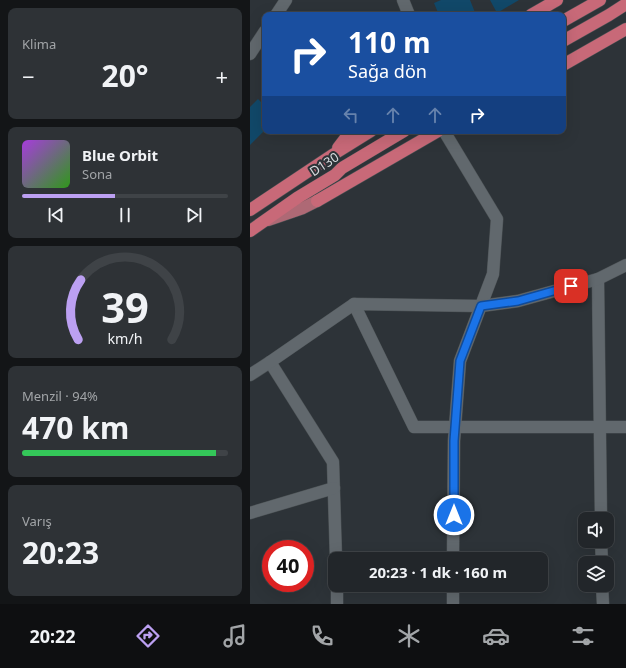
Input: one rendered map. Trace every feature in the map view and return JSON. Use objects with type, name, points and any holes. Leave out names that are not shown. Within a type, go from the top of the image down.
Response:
[{"type":"highway","points":[[536,12],[558,0]]},
{"type":"highway","points":[[566,19],[600,0]]},
{"type":"highway","points":[[566,39],[626,4]]},
{"type":"highway","points":[[566,63],[626,29]]},
{"type":"highway","points":[[334,154],[349,134]]},
{"type":"highway","points":[[250,210],[366,134]]},
{"type":"highway","name":"D130","points":[[250,231],[297,198],[335,175],[342,168],[399,134]]},
{"type":"highway","points":[[317,201],[433,134]]},
{"type":"main road","points":[[261,223],[303,208],[317,201]]},
{"type":"street","points":[[278,12],[286,0]]},
{"type":"street","points":[[403,0],[408,12]]},
{"type":"street","points":[[250,54],[262,36]]},
{"type":"street","points":[[446,134],[497,219],[493,274],[460,361],[455,428],[453,552]]},
{"type":"street","points":[[250,375],[354,304],[481,306],[518,301],[598,278],[626,265]]},
{"type":"street","points":[[598,278],[601,512]]},
{"type":"street","points":[[354,304],[414,427],[626,427]]},
{"type":"street","points":[[270,362],[334,462],[336,552]]},
{"type":"street","points":[[250,513],[334,488]]},
{"type":"street","points":[[337,592],[337,604]]},
{"type":"street","points":[[453,592],[453,604]]},
{"type":"street","points":[[602,592],[603,604]]},
{"type":"building","points":[[441,0],[470,0],[475,12],[438,12],[434,3]]},
{"type":"building","points":[[490,0],[519,0],[499,12],[496,12]]},
{"type":"building","points":[[258,99],[262,103],[262,133],[250,145],[250,107]]},
{"type":"route","points":[[454,515],[454,441],[460,361],[481,306],[518,301],[571,286]]}]
